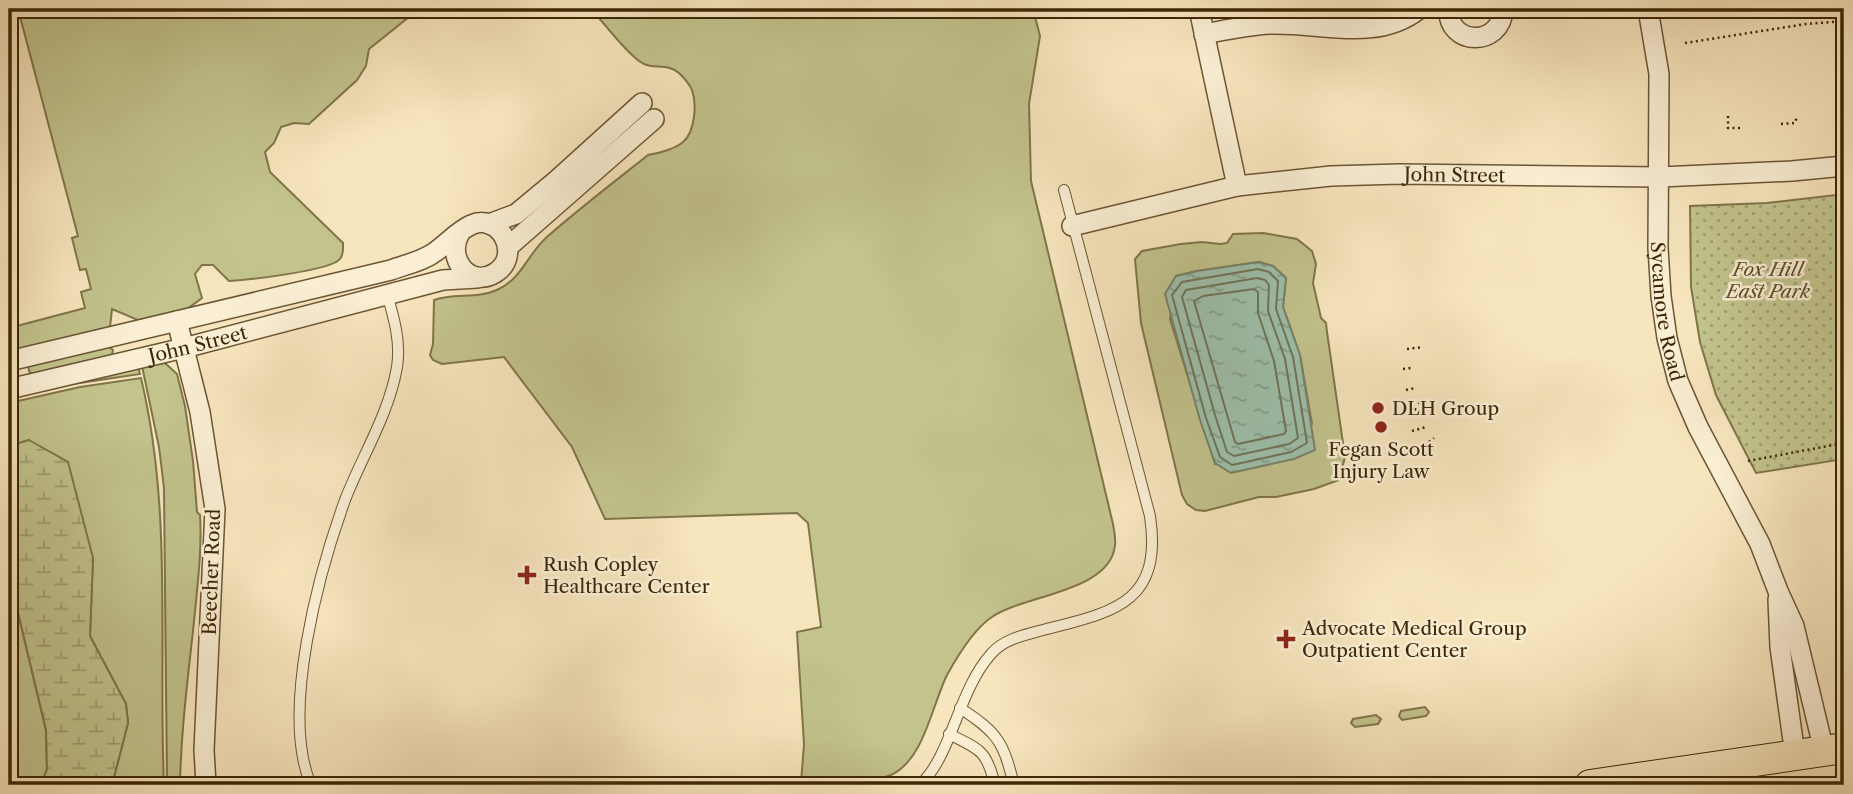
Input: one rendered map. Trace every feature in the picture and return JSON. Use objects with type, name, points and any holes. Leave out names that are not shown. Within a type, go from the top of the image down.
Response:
[{"type":"main road","points":[[1590,785],[1821,751]]},
{"type":"street","points":[[1199,9],[1237,186]]},
{"type":"street","points":[[1204,34],[1268,24],[1375,28],[1399,21],[1419,9]]},
{"type":"street","points":[[1449,9],[1448,14],[1454,28],[1462,34],[1476,38],[1494,32],[1500,24],[1503,9]]},
{"type":"street","name":"Sycamore Road","points":[[1648,9],[1659,74],[1658,248],[1667,338],[1678,381],[1698,427],[1760,544],[1794,626],[1821,751]]},
{"type":"street","points":[[489,224],[516,214],[648,111],[508,247]]},
{"type":"street","name":"John Street","points":[[1072,226],[1237,186],[1331,176],[1399,174],[1660,177],[1787,172],[1844,166]]},
{"type":"street","points":[[489,224],[505,237],[507,258],[502,268],[494,274],[483,277],[470,274],[459,266],[454,246],[460,233],[468,226],[489,224]]},
{"type":"street","name":"John Street","points":[[9,361],[382,273],[430,256],[460,233]]},
{"type":"street","points":[[382,273],[387,294]]},
{"type":"street","name":"John Street","points":[[9,389],[184,348],[443,280],[483,277]]},
{"type":"street","name":"Beecher Road","points":[[177,321],[200,412],[215,509],[204,750],[206,785]]},
{"type":"street","name":"Sycamore Road","points":[[1778,592],[1780,647],[1821,751]]},
{"type":"lane","points":[[920,785],[935,767],[975,677],[993,652],[1008,641],[1102,614],[1122,605],[1147,577],[1152,558],[1150,516],[1064,190]]},
{"type":"lane","points":[[311,785],[303,757],[299,727],[303,667],[314,605],[329,552],[346,499],[390,392],[397,367],[399,344],[387,294]]},
{"type":"lane","points":[[960,708],[988,726],[1004,749],[1014,785]]},
{"type":"lane","points":[[949,734],[982,751],[990,764],[995,785]]},
{"type":"path","points":[[1685,43],[1806,24],[1844,21]]},
{"type":"path","points":[[1728,116],[1728,128],[1741,128]]},
{"type":"path","points":[[1781,124],[1795,123],[1797,117]]},
{"type":"path","points":[[1407,349],[1423,347]]},
{"type":"path","points":[[1404,369],[1411,368]]},
{"type":"path","points":[[1406,390],[1415,388]]},
{"type":"path","points":[[1418,403],[1432,401]]},
{"type":"path","points":[[1409,410],[1419,409]]},
{"type":"path","points":[[1412,431],[1426,427]]},
{"type":"path","points":[[1416,452],[1434,438]]},
{"type":"path","points":[[1748,461],[1844,443]]},
{"type":"path","points":[[538,779],[550,779]]},
{"type":"path","points":[[1822,785],[1844,782]]},
{"type":"green space","points":[[18,9],[419,9],[369,49],[366,66],[357,80],[309,124],[294,123],[281,127],[274,143],[265,152],[270,172],[343,243],[340,259],[305,271],[229,281],[213,265],[202,265],[195,274],[202,298],[187,309],[140,321],[112,309],[110,327],[9,355],[9,328],[85,308],[81,292],[91,289],[86,269],[80,270],[72,238],[78,236]]},
{"type":"green space","points":[[591,9],[1033,9],[1040,36],[1029,104],[1031,181],[1113,524],[1115,545],[1110,561],[1082,583],[1006,610],[979,628],[947,675],[926,731],[912,757],[891,775],[859,782],[801,783],[804,744],[797,632],[821,627],[808,523],[797,513],[605,519],[572,447],[504,357],[442,364],[433,360],[430,355],[433,344],[434,300],[489,293],[506,285],[519,273],[541,243],[572,215],[648,155],[676,147],[690,132],[694,103],[692,90],[686,81],[674,70],[649,66],[639,61]]},
{"type":"green space","name":"Fox Hill East Park","points":[[1844,194],[1844,459],[1756,473],[1716,395],[1700,342],[1691,287],[1690,206],[1767,203]]},
{"type":"green space","points":[[1263,233],[1297,239],[1312,251],[1316,264],[1313,283],[1321,318],[1326,323],[1345,457],[1339,480],[1314,489],[1276,497],[1259,497],[1205,511],[1196,510],[1187,504],[1182,495],[1141,323],[1135,259],[1142,251],[1181,244],[1227,243],[1233,234]],"holes":[[[1259,262],[1273,266],[1286,278],[1283,307],[1300,355],[1312,424],[1215,464],[1170,319],[1176,276]]]},
{"type":"green space","points":[[109,347],[113,350],[112,355],[30,374],[28,366]]},
{"type":"green space","points":[[165,363],[177,374],[185,406],[197,512],[200,515],[200,551],[180,785],[167,785],[164,488],[159,447],[142,366]]},
{"type":"green space","points":[[138,367],[140,374],[60,386],[9,398],[9,394]]},
{"type":"green space","points":[[141,378],[151,428],[161,530],[164,785],[112,785],[128,723],[126,704],[90,636],[93,558],[29,440],[9,446],[9,403],[80,387]]},
{"type":"green space","points":[[29,440],[68,462],[93,558],[90,636],[126,704],[128,723],[112,785],[41,785],[47,769],[46,730],[16,604],[9,550],[9,446]]},
{"type":"green space","points":[[9,550],[16,604],[46,730],[47,769],[41,785],[9,785]]},
{"type":"green space","points":[[1425,707],[1429,712],[1426,716],[1402,720],[1399,716],[1401,711]]},
{"type":"green space","points":[[1376,715],[1381,719],[1378,724],[1355,727],[1351,723],[1353,719]]},
{"type":"water","points":[[1259,262],[1273,266],[1286,278],[1283,307],[1300,355],[1315,450],[1294,459],[1231,473],[1215,463],[1200,420],[1165,294],[1176,276]]},
{"type":"place","name":"DLH Group","points":[[1378,408]]},
{"type":"place","name":"Fegan Scott Injury Law","points":[[1381,427]]},
{"type":"place","name":"Rush Copley Healthcare Center","points":[[527,575]]},
{"type":"place","name":"Advocate Medical Group Outpatient Center","points":[[1286,639]]}]
